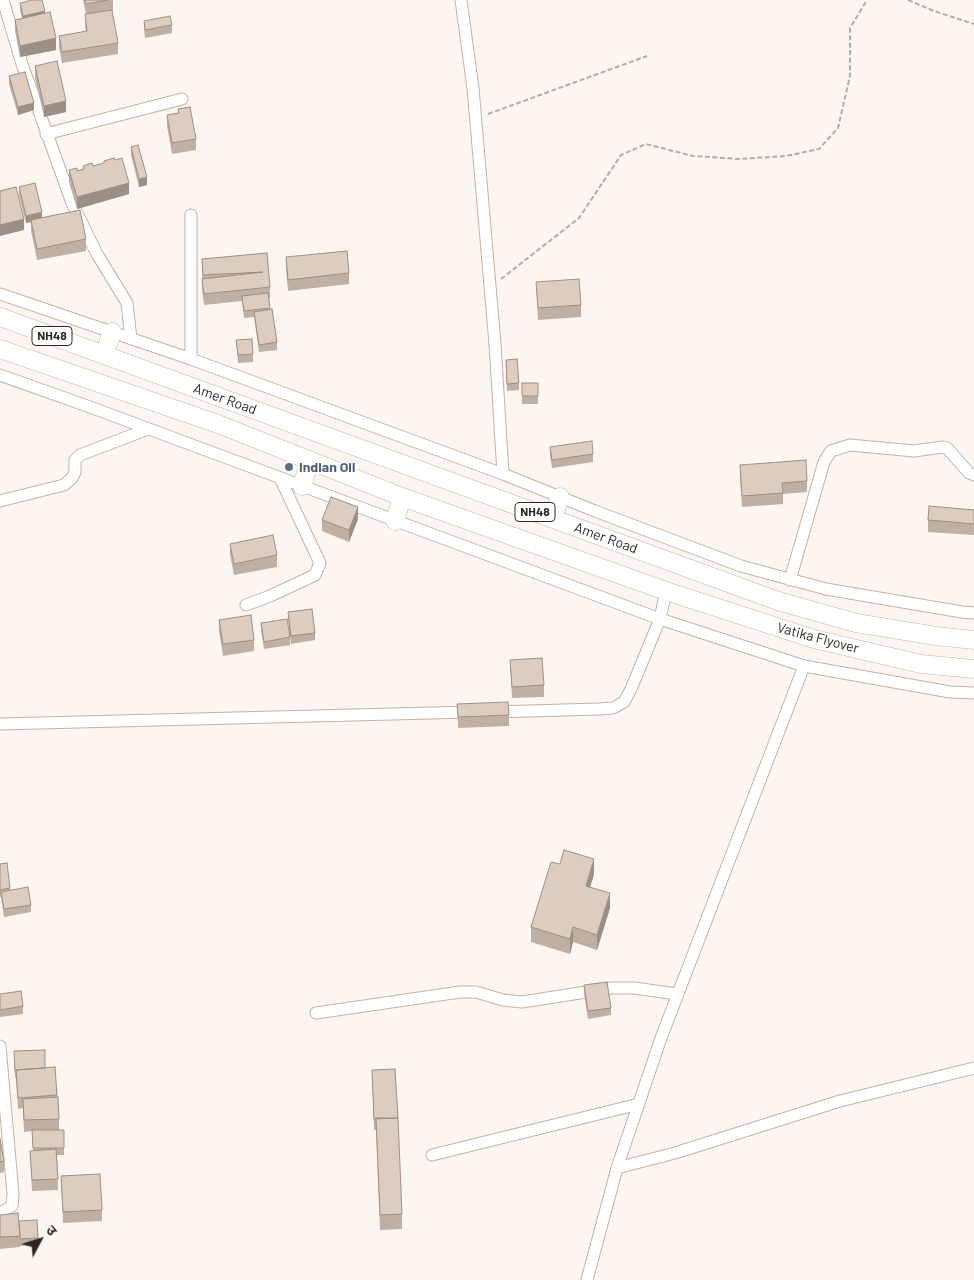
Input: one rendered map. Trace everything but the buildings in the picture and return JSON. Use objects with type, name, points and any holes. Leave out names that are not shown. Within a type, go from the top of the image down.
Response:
[{"type":"highway","name":"NH48","points":[[0,317],[104,355]]},
{"type":"highway","points":[[104,355],[112,332]]},
{"type":"highway","name":"NH48","points":[[0,349],[218,424],[402,497],[666,591]]},
{"type":"highway","name":"Amer Road","points":[[104,355],[787,603],[856,623],[974,640]]},
{"type":"highway","points":[[0,362],[19,356]]},
{"type":"highway","points":[[302,486],[310,460]]},
{"type":"highway","points":[[395,521],[402,497]]},
{"type":"highway","points":[[553,518],[560,497]]},
{"type":"highway","name":"Vatika Flyover","points":[[666,591],[814,639],[922,664],[974,669]]},
{"type":"street","points":[[461,0],[474,88],[503,474]]},
{"type":"street","points":[[4,1],[22,64],[72,203],[97,254],[127,303],[131,339]]},
{"type":"street","points":[[46,134],[182,99]]},
{"type":"street","points":[[191,215],[191,359]]},
{"type":"street","points":[[0,294],[191,359],[503,474],[741,566],[826,588],[974,613]]},
{"type":"street","points":[[0,375],[148,428],[660,619],[804,666],[950,692],[974,693]]},
{"type":"street","points":[[0,500],[64,485],[72,478],[75,472],[75,460],[80,454],[148,428]]},
{"type":"street","points":[[790,580],[824,462],[831,451],[850,445],[914,451],[942,447],[947,448],[969,473],[974,475]]},
{"type":"street","points":[[246,605],[315,575],[320,563],[280,478]]},
{"type":"street","points":[[0,724],[599,710],[613,708],[624,702],[631,688],[660,619],[666,591]]},
{"type":"street","points":[[587,1280],[618,1168],[677,994],[804,666]]},
{"type":"street","points":[[316,1013],[460,992],[476,992],[503,1000],[522,1002],[612,988],[634,988],[677,994]]},
{"type":"street","points":[[0,1046],[14,1194],[12,1206],[0,1213]]},
{"type":"street","points":[[618,1168],[675,1153],[840,1101],[974,1068]]},
{"type":"street","points":[[432,1155],[639,1104]]},
{"type":"path","points":[[490,288],[579,218],[621,155],[646,144],[693,156],[740,159],[786,156],[819,150],[838,128],[850,76],[850,28],[868,0]]},
{"type":"path","points":[[908,0],[974,24]]},
{"type":"path","points":[[476,118],[647,56]]},
{"type":"place","name":"Indian Oil","points":[[289,467]]}]
